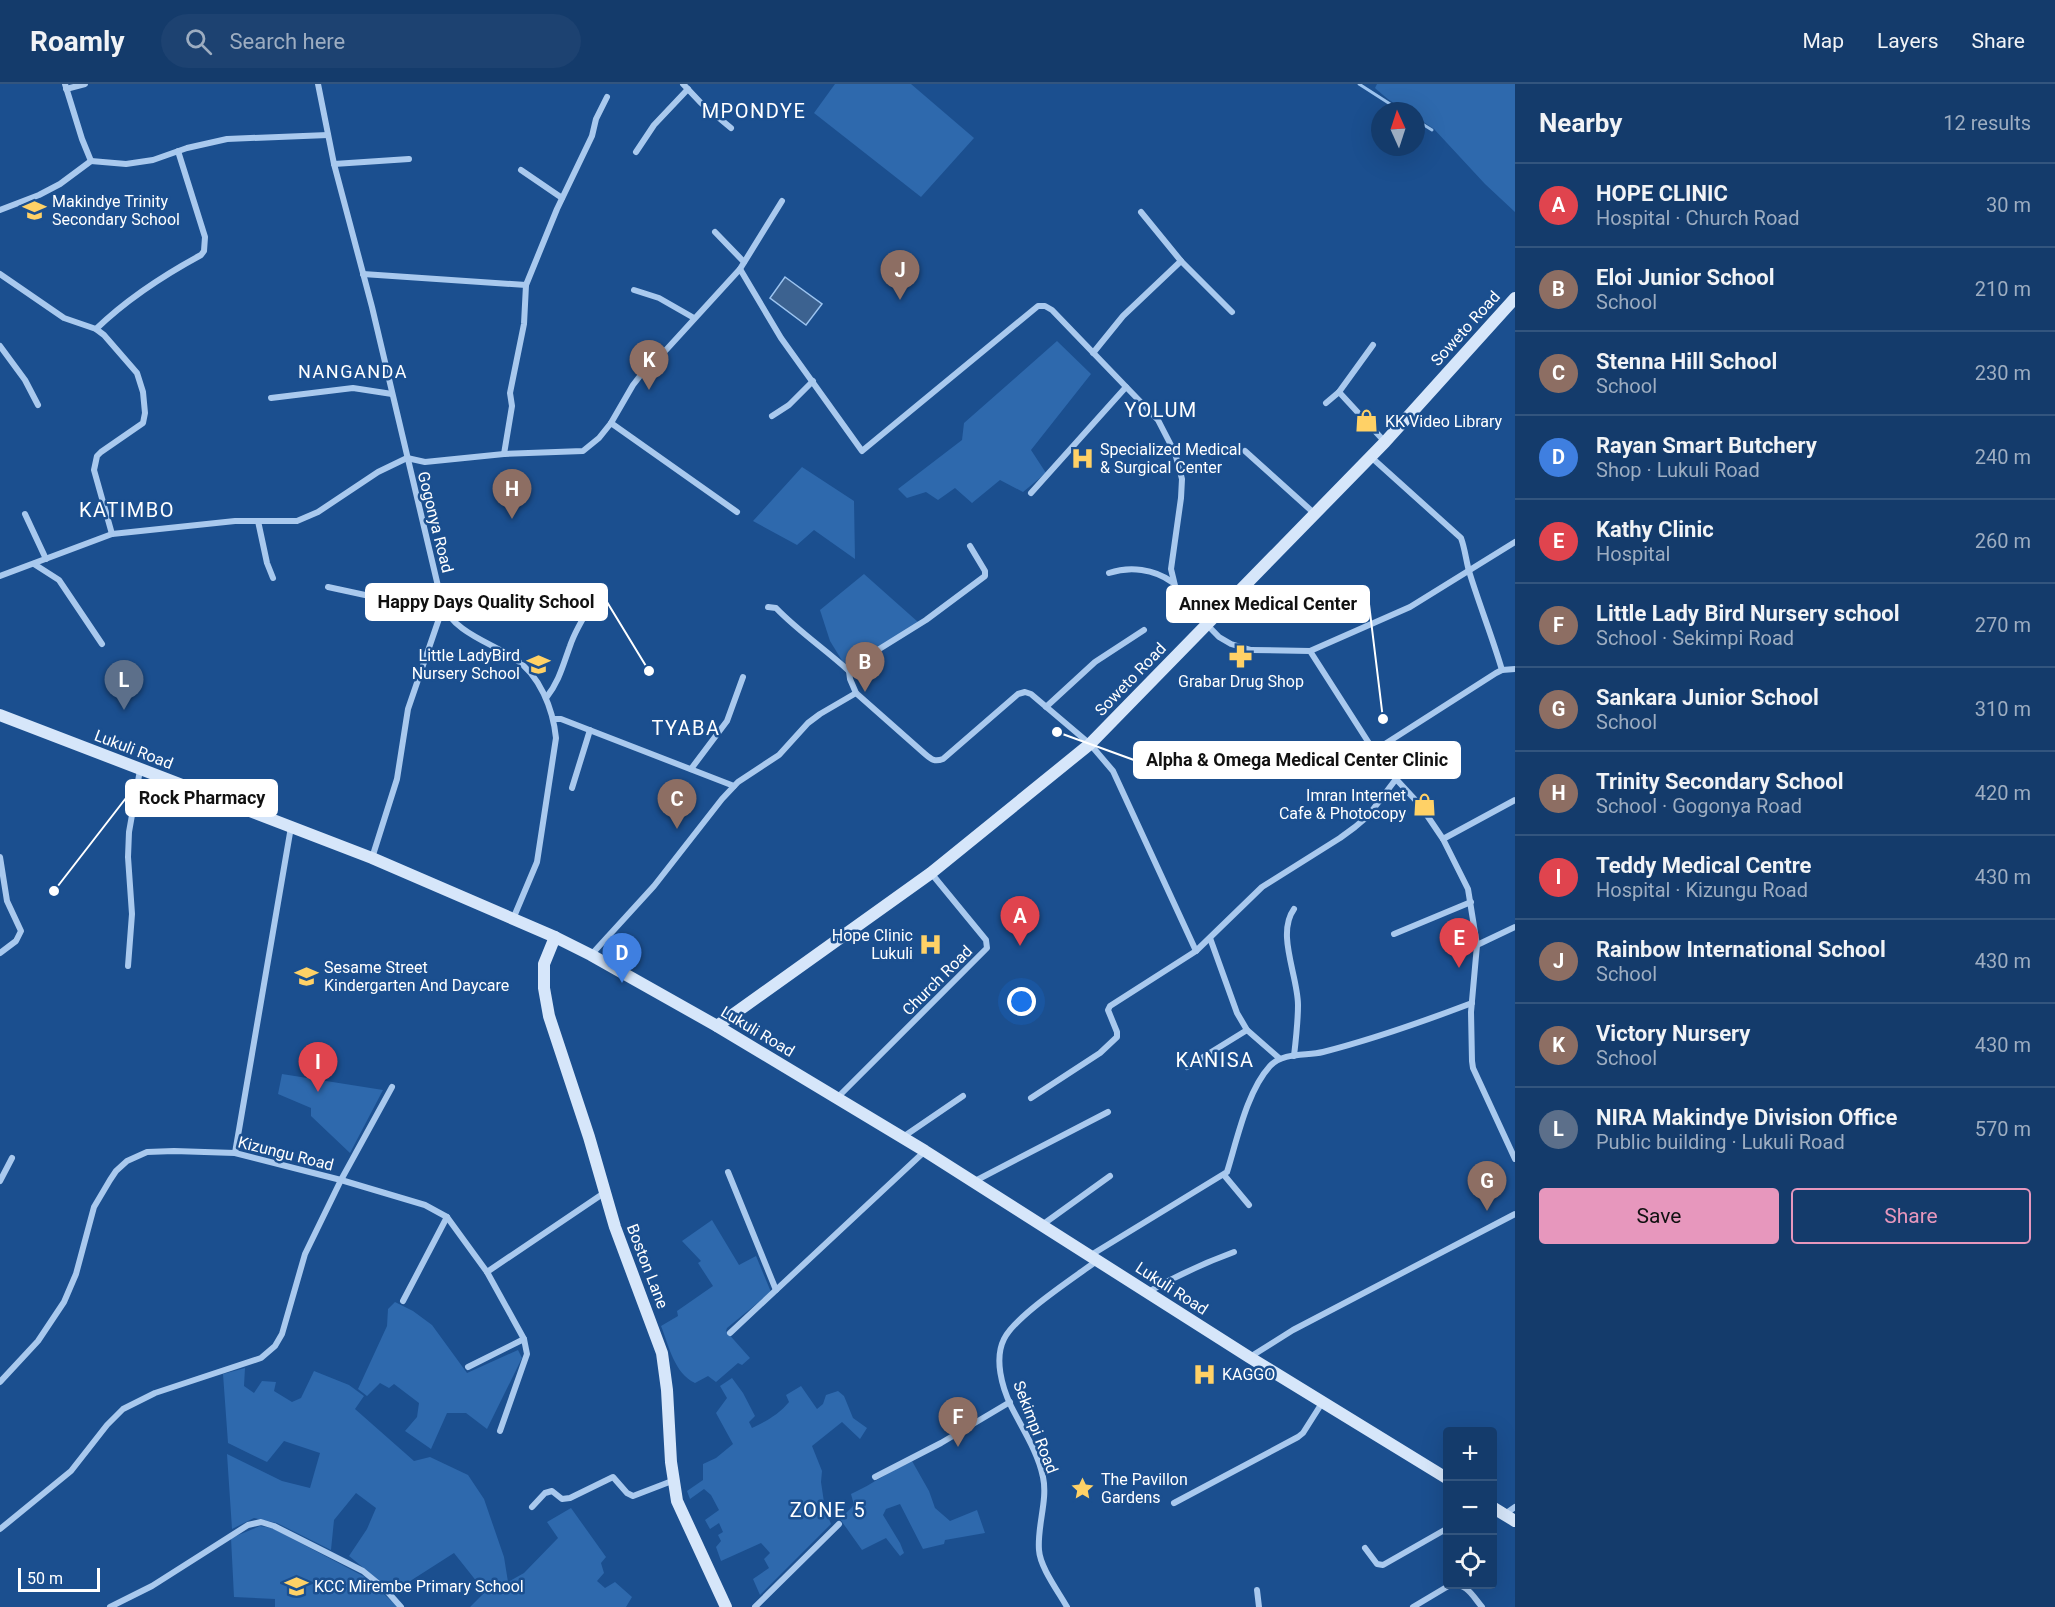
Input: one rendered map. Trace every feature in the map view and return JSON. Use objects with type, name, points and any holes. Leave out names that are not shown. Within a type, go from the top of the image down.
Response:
[{"type":"street","points":[[86,84],[65,86],[91,161]]},
{"type":"street","name":"Gogonya Road","points":[[318,84],[334,164],[363,274],[443,607],[451,620],[515,659],[525,668],[546,698],[554,719],[556,738],[537,862],[513,919]]},
{"type":"street","points":[[636,152],[654,125],[686,87],[731,128]]},
{"type":"street","points":[[504,454],[512,406],[510,393],[524,324],[526,285],[607,97]]},
{"type":"street","points":[[0,210],[60,184],[91,161],[126,164],[153,160],[178,151],[227,139],[328,135]]},
{"type":"street","points":[[96,329],[109,316],[171,271],[201,255],[204,251],[205,237],[178,151]]},
{"type":"street","points":[[334,164],[409,159]]},
{"type":"street","points":[[521,170],[562,198]]},
{"type":"street","points":[[0,576],[112,534],[226,522],[297,521],[318,513],[378,472],[407,458],[425,462],[504,454],[583,451],[599,438],[611,423],[633,385],[647,367],[740,269],[782,201]]},
{"type":"street","points":[[1141,212],[1181,261],[1232,312]]},
{"type":"street","points":[[715,232],[744,262]]},
{"type":"street","points":[[1093,353],[1122,316],[1181,261]]},
{"type":"street","points":[[740,269],[781,338],[862,451],[1038,306],[1045,306],[1052,310],[1158,420],[1175,453],[1182,480],[1171,569],[1173,582],[1177,594],[1206,625],[1231,644],[1251,650],[1310,651],[1410,607],[1515,542]]},
{"type":"street","points":[[0,274],[64,318],[96,329],[137,373],[141,383],[144,423],[101,452],[95,462],[94,471],[112,534]]},
{"type":"street","points":[[363,274],[526,285]]},
{"type":"street","points":[[634,290],[659,298],[694,318]]},
{"type":"street","name":"Soweto Road","points":[[717,1026],[931,873],[1090,744],[1371,457],[1515,298]]},
{"type":"street","points":[[1326,403],[1339,392],[1373,345]]},
{"type":"street","points":[[0,346],[25,380],[38,405]]},
{"type":"street","points":[[772,416],[789,405],[813,381]]},
{"type":"street","points":[[1031,493],[1126,387]]},
{"type":"street","points":[[271,398],[353,388],[392,394]]},
{"type":"street","points":[[1339,392],[1384,442]]},
{"type":"street","points":[[611,423],[737,512]]},
{"type":"street","points":[[1245,451],[1315,514]]},
{"type":"street","points":[[1371,457],[1461,538],[1469,571],[1491,630],[1502,670]]},
{"type":"street","points":[[25,514],[46,559]]},
{"type":"street","points":[[258,521],[267,564],[273,578]]},
{"type":"street","points":[[970,546],[985,576],[927,620],[852,666],[849,671],[850,679],[856,693],[932,761],[943,759],[1018,694],[1025,692],[1031,694],[1090,744],[1113,771],[1196,951]]},
{"type":"street","points":[[34,564],[59,580],[102,644]]},
{"type":"street","points":[[1109,573],[1122,568],[1149,571],[1162,574],[1173,582]]},
{"type":"street","points":[[328,587],[365,595],[441,599]]},
{"type":"street","points":[[546,698],[555,686],[571,644],[591,604]]},
{"type":"street","points":[[372,858],[400,768],[408,709],[443,607]]},
{"type":"street","points":[[768,607],[776,608],[849,671]]},
{"type":"street","points":[[1046,707],[1095,662],[1144,630]]},
{"type":"street","points":[[1310,651],[1374,751],[1420,805],[1443,838],[1467,885],[1477,945],[1472,1003],[1473,1068],[1515,1159]]},
{"type":"street","points":[[1374,751],[1502,670],[1515,669]]},
{"type":"street","points":[[691,770],[727,721],[743,677]]},
{"type":"street","points":[[591,955],[654,886],[734,786],[779,756],[808,723],[856,693]]},
{"type":"street","name":"Lukuli Road","points":[[0,715],[372,858],[555,937],[591,955],[717,1026],[925,1150],[1249,1357],[1443,1476]]},
{"type":"street","points":[[554,719],[561,719],[734,786]]},
{"type":"street","points":[[572,788],[590,730]]},
{"type":"street","points":[[128,966],[132,914],[128,857],[129,832],[141,769]]},
{"type":"street","points":[[1031,1098],[1100,1053],[1117,1037],[1108,1010],[1110,1006],[1196,951],[1262,887],[1340,838],[1368,816],[1396,779]]},
{"type":"street","points":[[1443,838],[1515,800]]},
{"type":"street","points":[[235,1153],[291,827]]},
{"type":"street","points":[[0,857],[7,901],[21,930],[16,941],[0,953]]},
{"type":"street","name":"Church Road","points":[[837,1098],[987,948],[986,940],[931,873]]},
{"type":"street","points":[[1394,934],[1471,902]]},
{"type":"street","points":[[1294,909],[1288,916],[1287,927],[1290,963],[1297,983],[1298,1006],[1294,1056]]},
{"type":"street","points":[[1477,945],[1515,927]]},
{"type":"street","name":"Boston Lane","points":[[555,937],[544,964],[546,1000],[554,1035],[589,1137],[615,1227],[662,1353],[667,1390],[672,1481],[677,1501],[726,1607]]},
{"type":"street","points":[[1210,938],[1237,1013],[1247,1030],[1279,1058]]},
{"type":"street","points":[[1249,1205],[1224,1175],[1258,1084],[1270,1066],[1279,1058],[1319,1053],[1388,1034],[1472,1003]]},
{"type":"street","points":[[1187,1067],[1247,1030]]},
{"type":"street","points":[[0,1529],[71,1471],[103,1429],[123,1410],[155,1393],[261,1358],[275,1346],[282,1334],[305,1254],[341,1180],[392,1087]]},
{"type":"street","points":[[903,1137],[963,1096]]},
{"type":"street","points":[[974,1182],[1108,1112]]},
{"type":"street","points":[[730,1333],[925,1150]]},
{"type":"street","name":"Kizungu Road","points":[[0,1382],[38,1341],[64,1302],[76,1274],[94,1208],[116,1171],[127,1161],[147,1152],[235,1153],[341,1180],[425,1205],[447,1217],[487,1272],[524,1339]]},
{"type":"street","points":[[0,1181],[12,1158]]},
{"type":"street","points":[[728,1172],[776,1290]]},
{"type":"street","name":"Sekimpi Road","points":[[1067,1607],[1042,1562],[1039,1551],[1043,1477],[1039,1463],[1010,1402],[999,1362],[1005,1337],[1029,1311],[1095,1258],[1224,1175]]},
{"type":"street","points":[[1042,1225],[1110,1176]]},
{"type":"street","points":[[487,1272],[604,1193]]},
{"type":"street","points":[[1249,1357],[1312,1320],[1515,1214]]},
{"type":"street","points":[[403,1301],[447,1217]]},
{"type":"street","points":[[1148,1292],[1182,1273],[1202,1267],[1234,1252]]},
{"type":"street","points":[[468,1367],[524,1339],[527,1358],[500,1431]]},
{"type":"street","points":[[874,1477],[941,1443],[1010,1402]]},
{"type":"street","points":[[1174,1503],[1303,1433],[1323,1402]]},
{"type":"street","points":[[532,1507],[545,1493],[552,1491],[565,1499],[613,1477],[627,1493],[633,1496],[672,1481]]},
{"type":"street","points":[[1497,1509],[1512,1514]]},
{"type":"street","points":[[110,1607],[152,1586],[248,1525],[261,1522],[274,1526],[363,1571],[385,1589],[401,1607]]},
{"type":"street","points":[[755,1607],[839,1524]]},
{"type":"street","points":[[1365,1548],[1377,1564],[1383,1565],[1443,1531]]},
{"type":"street","points":[[1413,1607],[1450,1585],[1466,1587],[1482,1607]]},
{"type":"street","points":[[1257,1590],[1260,1607]]},
{"type":"shaded area","points":[[835,84],[911,84],[974,138],[921,197],[814,113]]},
{"type":"shaded area","points":[[1377,84],[1515,84],[1515,212],[1485,184],[1434,129],[1425,123],[1425,102],[1393,102],[1375,88]]},
{"type":"shaded area","points":[[785,277],[822,304],[806,325],[770,298]]},
{"type":"shaded area","points":[[1057,341],[1091,374],[1031,450],[1046,473],[1023,492],[1000,480],[972,503],[955,488],[938,500],[926,492],[907,498],[898,489],[962,440],[964,423]]},
{"type":"shaded area","points":[[802,467],[854,501],[855,559],[814,530],[797,545],[753,521]]},
{"type":"shaded area","points":[[864,574],[918,622],[846,667],[830,641],[820,610]]},
{"type":"shaded area","points":[[282,1074],[383,1090],[350,1153],[311,1116],[311,1108],[278,1094]]},
{"type":"shaded area","points":[[712,1220],[739,1265],[756,1256],[771,1292],[726,1331],[750,1358],[742,1365],[738,1363],[716,1382],[708,1376],[695,1383],[677,1366],[661,1326],[678,1316],[677,1311],[713,1286],[698,1263],[701,1261],[682,1241]]},
{"type":"shaded area","points":[[395,1302],[413,1311],[432,1325],[467,1373],[518,1350],[522,1358],[487,1429],[466,1413],[447,1413],[431,1449],[405,1431],[417,1417],[419,1403],[394,1384],[389,1388],[380,1383],[367,1396],[358,1389],[387,1326],[388,1309]]},
{"type":"shaded area","points":[[245,1368],[244,1386],[254,1393],[262,1381],[276,1382],[274,1391],[292,1402],[301,1398],[314,1371],[349,1385],[364,1396],[355,1409],[414,1461],[430,1457],[468,1475],[484,1499],[504,1557],[508,1582],[524,1573],[558,1538],[547,1522],[571,1508],[606,1557],[601,1563],[604,1573],[597,1581],[605,1588],[615,1582],[632,1597],[626,1607],[470,1607],[485,1592],[454,1553],[393,1592],[349,1556],[367,1529],[376,1508],[356,1493],[334,1520],[331,1550],[277,1523],[254,1518],[232,1529],[227,1454],[282,1481],[310,1488],[320,1453],[284,1441],[267,1462],[228,1443],[223,1374]]},
{"type":"shaded area","points":[[732,1378],[755,1416],[749,1422],[752,1428],[781,1410],[789,1402],[786,1395],[801,1386],[817,1409],[823,1404],[826,1395],[838,1391],[844,1396],[853,1418],[867,1428],[860,1439],[842,1422],[812,1446],[822,1471],[821,1482],[825,1509],[831,1524],[760,1595],[753,1579],[769,1568],[764,1559],[770,1553],[761,1543],[721,1561],[716,1547],[721,1541],[718,1535],[723,1532],[719,1523],[710,1529],[705,1520],[719,1510],[711,1495],[704,1489],[690,1499],[687,1491],[703,1480],[703,1464],[716,1458],[733,1444],[716,1413],[727,1398],[720,1386]]},
{"type":"shaded area","points":[[912,1461],[929,1491],[935,1508],[950,1521],[977,1510],[985,1533],[945,1540],[944,1544],[923,1549],[900,1504],[886,1509],[883,1515],[904,1553],[900,1556],[886,1538],[862,1550],[840,1519],[854,1505],[851,1494]]},
{"type":"shaded area","points":[[260,1526],[272,1528],[365,1577],[398,1607],[275,1607],[275,1599],[234,1597],[231,1538]]},
{"type":"waterway","points":[[1359,84],[1387,102]]},
{"type":"waterway","points":[[1425,126],[1432,130]]},
{"type":"place","name":"Makindye Trinity Secondary School","points":[[34,210]]},
{"type":"place","name":"Rainbow International School","points":[[900,300]]},
{"type":"place","name":"Victory Nursery","points":[[649,390]]},
{"type":"place","name":"KK Video Library","points":[[1367,421]]},
{"type":"place","name":"Specialized Medical & Surgical Center","points":[[1082,458]]},
{"type":"place","name":"Trinity Secondary School","points":[[512,519]]},
{"type":"place","name":"Grabar Drug Shop","points":[[1241,656]]},
{"type":"place","name":"Little LadyBird Nursery School","points":[[538,664]]},
{"type":"place","name":"Happy Days Quality School","points":[[649,671]]},
{"type":"place","name":"Eloi Junior School","points":[[865,692]]},
{"type":"place","name":"NIRA Makindye Division Office","points":[[124,710]]},
{"type":"place","name":"Annex Medical Center","points":[[1383,719]]},
{"type":"place","name":"Alpha & Omega Medical Center Clinic","points":[[1057,732]]},
{"type":"place","name":"Imran Internet Cafe & Photocopy","points":[[1424,804]]},
{"type":"place","name":"Stenna Hill School","points":[[677,829]]},
{"type":"place","name":"Rock Pharmacy","points":[[54,891]]},
{"type":"place","name":"Hope Clinic Lukuli","points":[[931,944]]},
{"type":"place","name":"HOPE CLINIC","points":[[1020,946]]},
{"type":"place","name":"Kathy Clinic","points":[[1459,968]]},
{"type":"place","name":"Sesame Street Kindergarten And Daycare","points":[[306,976]]},
{"type":"place","name":"Rayan Smart Butchery","points":[[622,983]]},
{"type":"place","name":"Teddy Medical Centre","points":[[318,1092]]},
{"type":"place","name":"Sankara Junior School","points":[[1487,1211]]},
{"type":"place","name":"KAGGO","points":[[1204,1374]]},
{"type":"place","name":"Little Lady Bird Nursery school","points":[[958,1447]]},
{"type":"place","name":"The Pavillon Gardens","points":[[1083,1488]]},
{"type":"place","name":"KCC Mirembe Primary School","points":[[296,1586]]},
{"type":"district","name":"MPONDYE","points":[[754,111]]},
{"type":"district","name":"NANGANDA","points":[[353,372]]},
{"type":"district","name":"YOLUM","points":[[1161,410]]},
{"type":"district","name":"KATIMBO","points":[[127,510]]},
{"type":"district","name":"TYABA","points":[[686,728]]},
{"type":"district","name":"KANISA","points":[[1215,1060]]},
{"type":"district","name":"ZONE 5","points":[[828,1510]]}]
